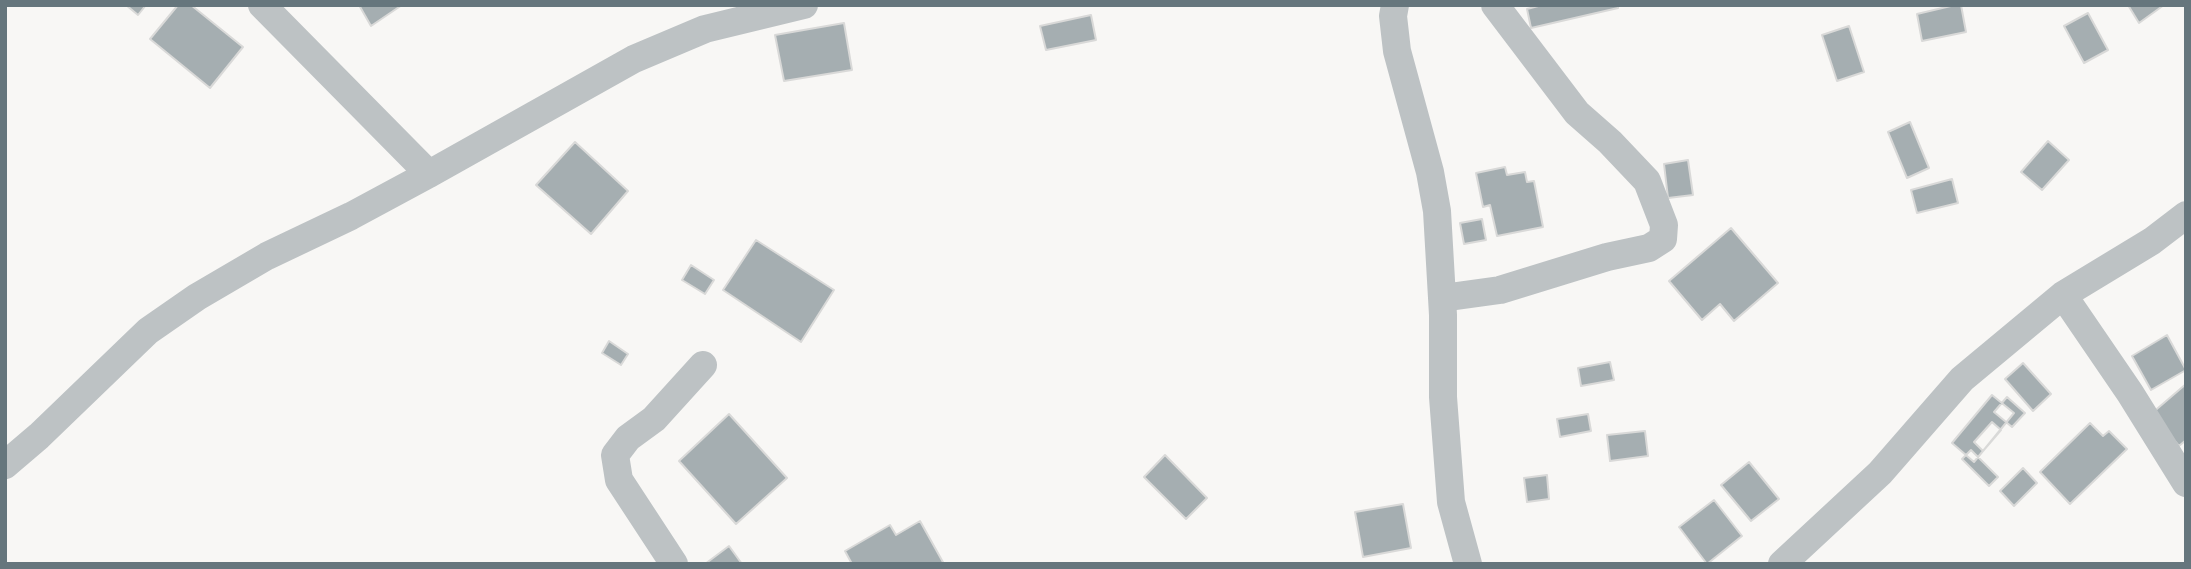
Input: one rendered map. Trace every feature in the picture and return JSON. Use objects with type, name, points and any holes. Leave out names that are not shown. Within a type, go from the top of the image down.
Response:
[{"type":"street","points":[[262,5],[429,174]]},
{"type":"street","points":[[5,465],[148,331],[197,297],[267,256],[351,216],[429,174],[704,17],[804,5]]},
{"type":"street","points":[[1395,5],[1393,16],[1397,51],[1430,172],[1437,211],[1442,298],[1443,397],[1451,502],[1468,564]]},
{"type":"street","points":[[1442,298],[1500,290],[1649,247],[1663,239],[1664,225],[1647,181],[1610,142],[1577,113],[1494,5]]},
{"type":"street","points":[[1782,564],[1880,473],[1962,379],[2063,295],[2152,241],[2186,215]]},
{"type":"street","points":[[2063,295],[2186,483]]},
{"type":"street","points":[[674,564],[619,480],[615,455],[628,438],[654,419],[703,365]]},
{"type":"building","points":[[126,5],[146,5],[138,15]]},
{"type":"building","points":[[178,5],[191,5],[243,47],[210,88],[150,39]]},
{"type":"building","points":[[359,5],[402,5],[371,26]]},
{"type":"building","points":[[1542,5],[1618,5],[1618,8],[1531,28],[1527,9]]},
{"type":"building","points":[[1961,5],[1966,32],[1922,41],[1917,14]]},
{"type":"building","points":[[2128,5],[2164,5],[2139,23]]},
{"type":"building","points":[[2088,13],[2108,50],[2084,63],[2064,26]]},
{"type":"building","points":[[1091,15],[1096,40],[1046,50],[1040,26]]},
{"type":"building","points":[[844,23],[852,70],[784,81],[775,35]]},
{"type":"building","points":[[1849,26],[1864,72],[1837,81],[1822,35]]},
{"type":"building","points":[[1910,122],[1929,168],[1907,178],[1888,132]]},
{"type":"building","points":[[2048,141],[2069,160],[2042,190],[2021,172]]},
{"type":"building","points":[[575,142],[628,191],[591,234],[536,185]]},
{"type":"building","points":[[1688,160],[1693,195],[1668,198],[1664,164]]},
{"type":"building","points":[[1505,167],[1507,175],[1525,172],[1527,182],[1534,181],[1543,227],[1497,236],[1490,205],[1483,207],[1476,173]]},
{"type":"building","points":[[1952,179],[1958,203],[1917,213],[1911,190]]},
{"type":"building","points":[[1482,219],[1486,240],[1464,244],[1460,223]]},
{"type":"building","points":[[1731,228],[1778,283],[1734,321],[1720,304],[1702,320],[1669,281]]},
{"type":"building","points":[[756,240],[834,290],[801,342],[723,290]]},
{"type":"building","points":[[691,265],[714,280],[705,294],[682,280]]},
{"type":"building","points":[[2167,335],[2186,370],[2151,390],[2132,356]]},
{"type":"building","points":[[609,341],[628,354],[621,365],[602,353]]},
{"type":"building","points":[[1610,362],[1614,380],[1581,386],[1578,368]]},
{"type":"building","points":[[2023,363],[2051,394],[2033,411],[2005,379]]},
{"type":"building","points":[[2186,384],[2186,440],[2179,446],[2151,414]]},
{"type":"building","points":[[1992,395],[2014,413],[1974,462],[1952,443]]},
{"type":"building","points":[[2007,397],[2025,413],[2012,427],[1994,412]]},
{"type":"building","points":[[729,414],[787,478],[736,524],[679,461]]},
{"type":"building","points":[[1588,414],[1591,431],[1560,437],[1557,419]]},
{"type":"building","points":[[1992,422],[2001,430],[1983,451],[1974,442]]},
{"type":"building","points":[[2090,423],[2103,436],[2109,431],[2127,449],[2070,504],[2040,472]]},
{"type":"building","points":[[1645,431],[1648,456],[1610,461],[1607,435]]},
{"type":"building","points":[[1971,450],[1998,477],[1989,486],[1962,459]]},
{"type":"building","points":[[1165,455],[1207,498],[1186,519],[1144,477]]},
{"type":"building","points":[[1749,462],[1779,499],[1751,521],[1721,485]]},
{"type":"building","points":[[2023,468],[2037,483],[2014,506],[2000,491]]},
{"type":"building","points":[[1547,475],[1549,499],[1527,502],[1524,478]]},
{"type":"building","points":[[1714,500],[1742,536],[1707,564],[1679,527]]},
{"type":"building","points":[[1403,504],[1411,548],[1363,557],[1355,512]]},
{"type":"building","points":[[920,521],[944,564],[852,564],[845,551],[890,525],[896,535]]},
{"type":"building","points":[[729,546],[742,564],[705,564]]}]
